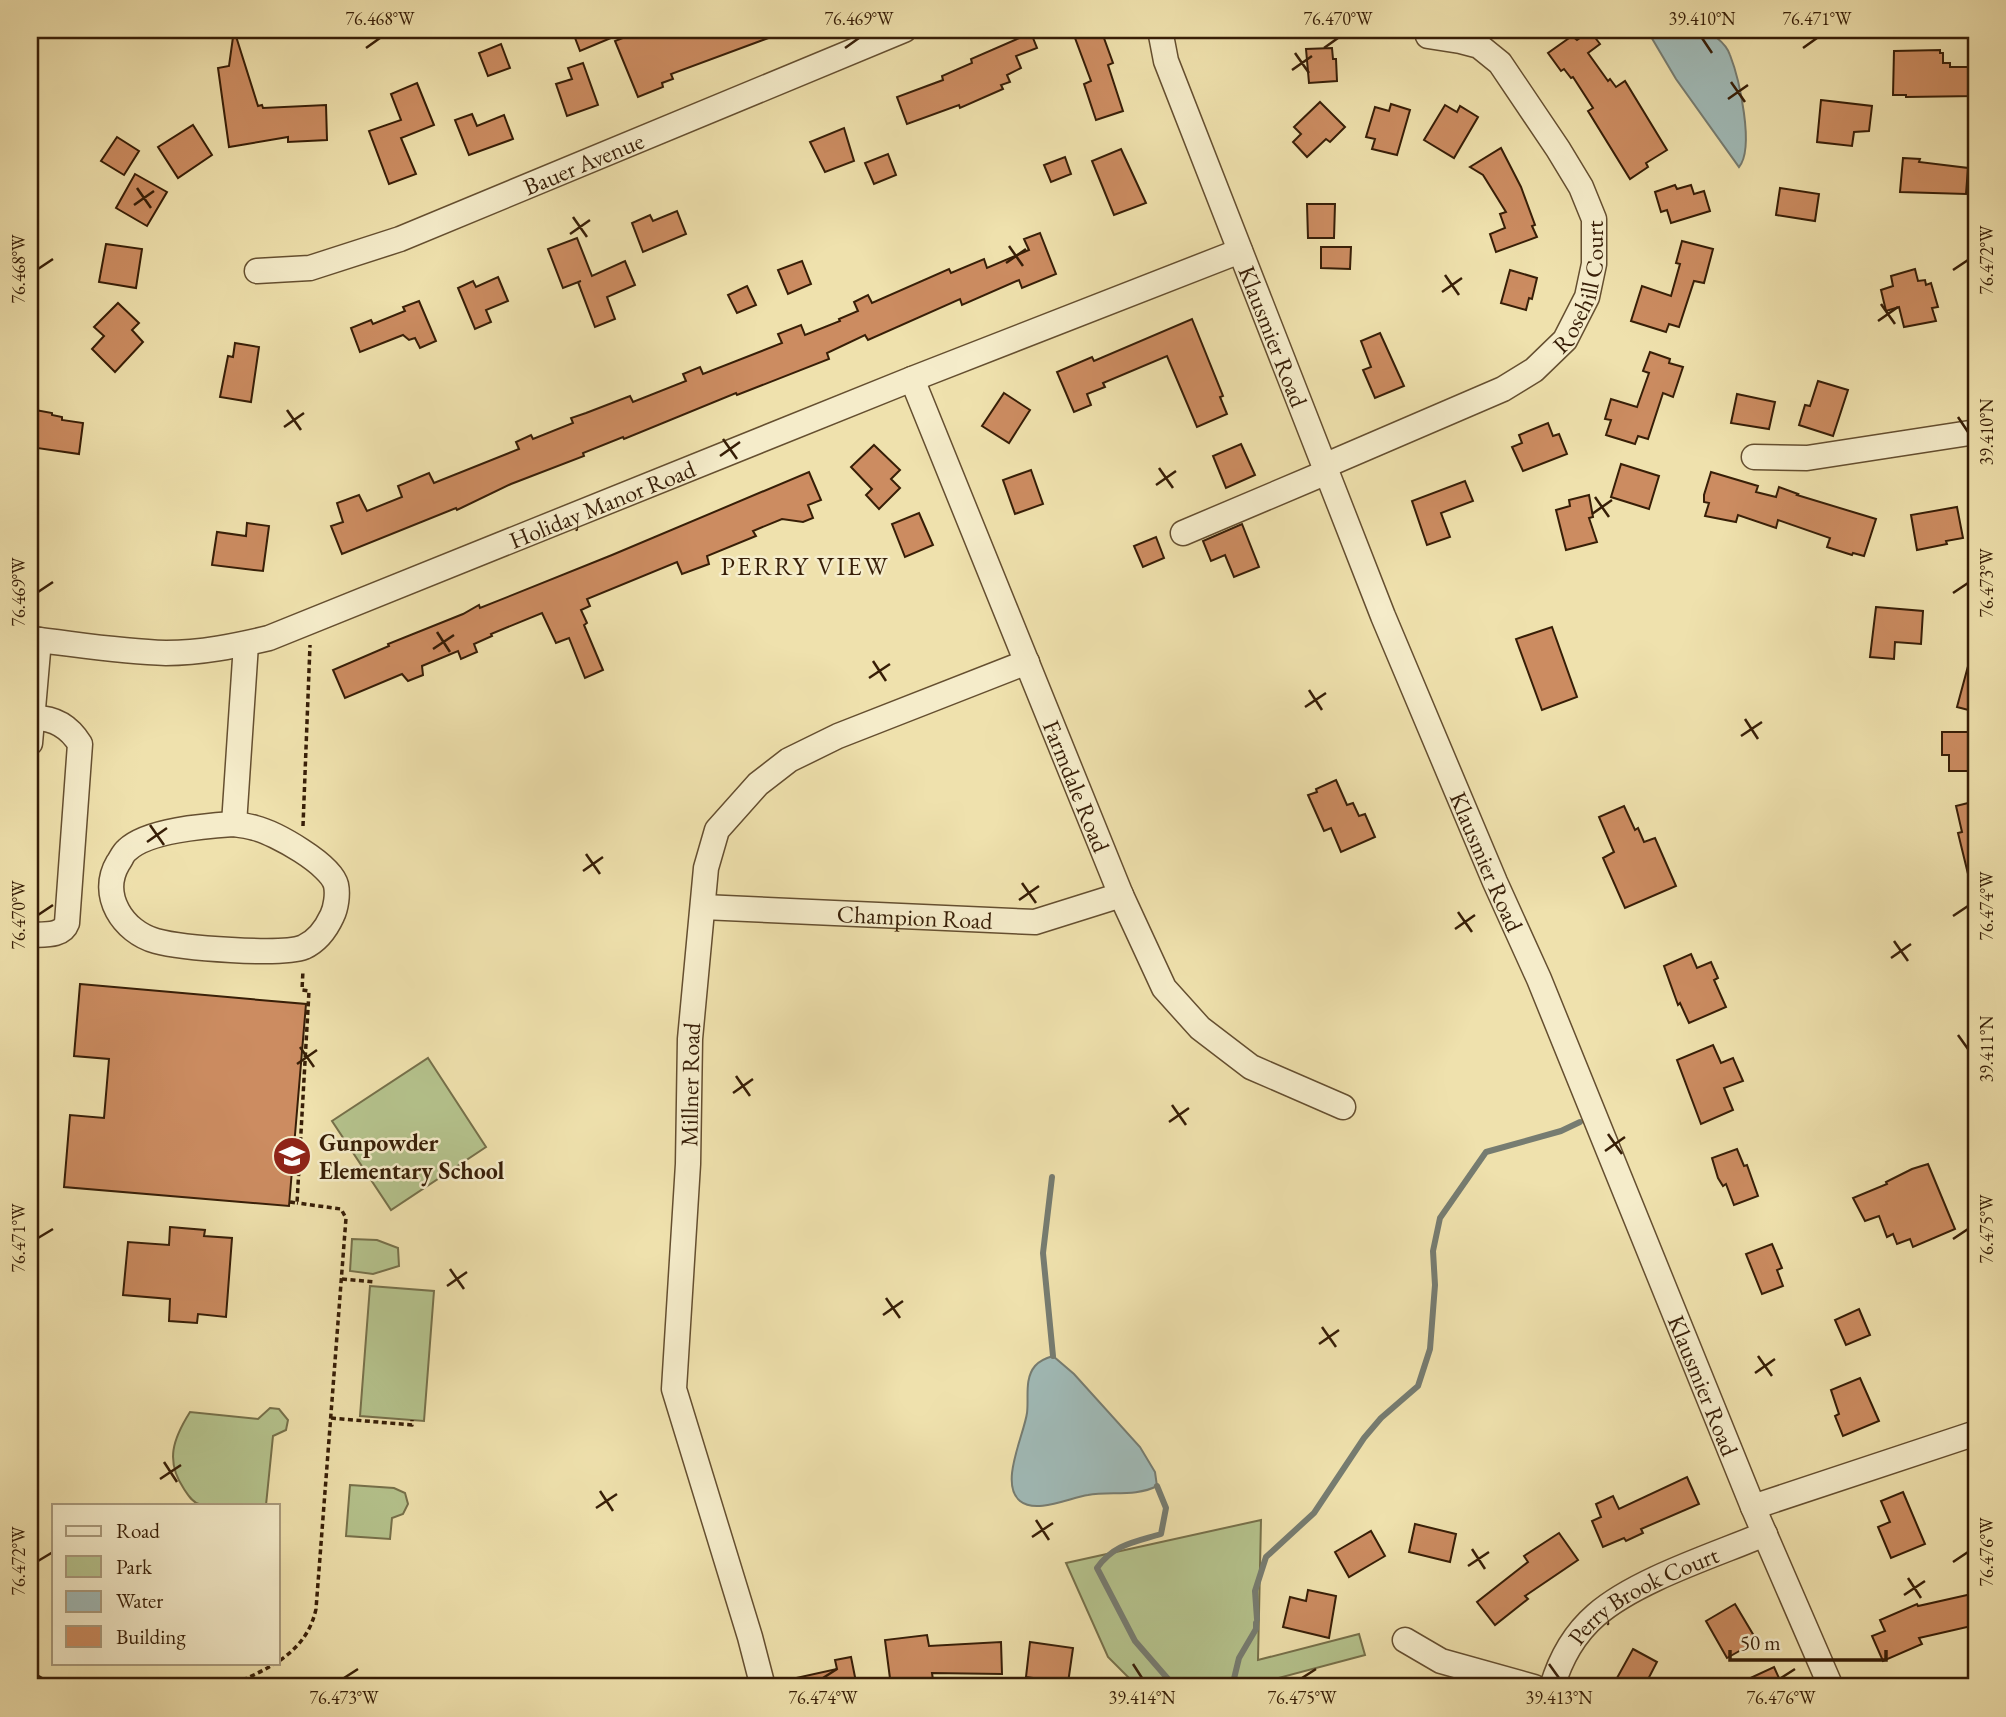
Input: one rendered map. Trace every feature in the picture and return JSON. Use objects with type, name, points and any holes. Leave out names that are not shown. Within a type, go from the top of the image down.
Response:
[{"type":"street","name":"Bauer Avenue","points":[[257,271],[310,268],[400,239],[904,30]]},
{"type":"street","name":"Klausmier Road","points":[[1160,30],[1166,61],[1383,616],[1495,882],[1539,979],[1641,1225],[1753,1507],[1831,1687]]},
{"type":"street","name":"Rosehill Court","points":[[1183,533],[1503,389],[1534,370],[1565,340],[1587,297],[1594,264],[1594,219],[1581,187],[1558,149],[1500,63],[1479,46],[1429,36]]},
{"type":"street","name":"Holiday Manor Road","points":[[35,639],[167,653],[246,644],[269,638],[912,379],[1240,251]]},
{"type":"street","name":"Farmdale Road","points":[[912,379],[1121,895],[1164,988],[1199,1028],[1251,1067],[1343,1107]]},
{"type":"street","points":[[1754,457],[1807,458],[1976,432]]},
{"type":"street","points":[[30,743],[35,639]]},
{"type":"street","points":[[234,824],[246,644]]},
{"type":"street","name":"Millner Road","points":[[762,1687],[750,1637],[674,1389],[688,1164],[690,1039],[706,868],[717,830],[758,784],[789,760],[838,736],[1027,662]]},
{"type":"street","points":[[30,935],[60,933],[66,928],[80,744],[74,733],[62,724],[43,718],[32,718]]},
{"type":"street","points":[[234,824],[256,828],[283,841],[326,869],[336,884],[336,897],[333,914],[323,933],[306,946],[288,952],[174,945],[151,939],[128,926],[115,909],[111,876],[127,850],[149,839],[187,827],[234,824]]},
{"type":"street","name":"Champion Road","points":[[703,907],[1035,922],[1121,895]]},
{"type":"street","points":[[1753,1507],[1976,1433]]},
{"type":"street","name":"Perry Brook Court","points":[[1552,1687],[1567,1649],[1596,1615],[1619,1598],[1765,1534]]},
{"type":"street","points":[[1405,1640],[1441,1661],[1534,1687]]},
{"type":"path","points":[[303,832],[310,643]]},
{"type":"path","points":[[297,1203],[310,991],[302,990],[303,968]]},
{"type":"path","points":[[280,1661],[307,1635],[314,1622],[346,1218],[341,1209],[290,1202]]},
{"type":"path","points":[[342,1279],[375,1282]]},
{"type":"path","points":[[331,1418],[412,1424],[412,1420]]},
{"type":"path","points":[[227,1687],[253,1677],[275,1664]]},
{"type":"path","points":[[30,1672],[57,1687]]},
{"type":"green space","points":[[428,1058],[486,1147],[391,1210],[332,1121]]},
{"type":"green space","points":[[352,1239],[377,1240],[398,1248],[399,1266],[373,1274],[350,1271]]},
{"type":"green space","points":[[370,1286],[434,1291],[424,1421],[360,1416]]},
{"type":"green space","points":[[270,1408],[279,1409],[288,1420],[286,1430],[273,1436],[266,1504],[194,1502],[178,1479],[173,1459],[179,1431],[190,1412],[258,1419]]},
{"type":"green space","points":[[350,1485],[394,1488],[405,1493],[408,1504],[403,1514],[392,1518],[390,1539],[346,1536]]},
{"type":"green space","points":[[1261,1520],[1258,1660],[1359,1634],[1365,1655],[1267,1681],[1270,1687],[1138,1687],[1108,1657],[1066,1563]]},
{"type":"water","points":[[1647,30],[1701,31],[1717,38],[1726,48],[1737,80],[1746,129],[1744,158],[1739,167],[1676,79]]},
{"type":"water","points":[[1053,1356],[1074,1374],[1140,1447],[1155,1472],[1157,1486],[1132,1493],[1088,1495],[1044,1506],[1027,1505],[1020,1501],[1014,1493],[1012,1471],[1027,1413],[1029,1377],[1037,1364]]},
{"type":"building","points":[[234,30],[258,106],[326,105],[327,140],[288,142],[288,137],[229,147],[218,68],[229,66]]},
{"type":"building","points":[[572,30],[630,30],[580,51]]},
{"type":"building","points":[[643,30],[668,30],[670,35],[683,30],[790,30],[671,74],[673,79],[662,83],[663,87],[638,97],[615,41]]},
{"type":"building","points":[[1072,30],[1101,30],[1113,63],[1108,65],[1123,111],[1096,120],[1084,84],[1091,81]]},
{"type":"building","points":[[1590,31],[1600,44],[1588,53],[1608,81],[1610,79],[1616,87],[1625,81],[1667,150],[1646,163],[1648,167],[1630,179],[1588,111],[1593,108],[1573,77],[1564,69],[1561,71],[1548,53],[1572,36],[1577,40]]},
{"type":"building","points":[[1031,33],[1037,48],[1016,56],[1021,68],[1007,75],[1010,82],[1001,85],[1003,89],[960,108],[959,105],[907,124],[897,97],[943,80],[942,76],[972,63],[971,59]]},
{"type":"building","points":[[501,44],[510,68],[488,76],[479,53]]},
{"type":"building","points":[[1332,48],[1333,59],[1336,59],[1337,81],[1309,83],[1306,49]]},
{"type":"building","points":[[1940,50],[1940,53],[1943,53],[1943,63],[1950,63],[1950,67],[1976,67],[1976,96],[1893,95],[1894,51]]},
{"type":"building","points":[[583,63],[598,105],[567,116],[556,84],[572,79],[568,68]]},
{"type":"building","points":[[417,83],[434,125],[401,138],[416,174],[389,184],[369,131],[401,120],[391,94]]},
{"type":"building","points":[[1821,100],[1872,106],[1869,131],[1854,132],[1852,146],[1817,142]]},
{"type":"building","points":[[1320,102],[1345,127],[1330,142],[1326,139],[1307,157],[1293,142],[1301,134],[1294,127]]},
{"type":"building","points":[[1391,104],[1410,110],[1397,155],[1372,149],[1375,139],[1366,137],[1375,107],[1389,111]]},
{"type":"building","points":[[1445,105],[1457,112],[1460,106],[1478,117],[1454,158],[1424,140]]},
{"type":"building","points":[[472,114],[477,126],[504,115],[513,139],[469,155],[455,120]]},
{"type":"building","points":[[193,125],[212,155],[178,178],[158,147]]},
{"type":"building","points":[[844,128],[854,161],[825,172],[810,142]]},
{"type":"building","points":[[117,137],[139,151],[124,175],[101,161]]},
{"type":"building","points":[[1501,148],[1521,187],[1537,237],[1496,252],[1490,234],[1505,228],[1500,214],[1506,212],[1483,175],[1470,167]]},
{"type":"building","points":[[1121,149],[1146,203],[1114,215],[1092,161]]},
{"type":"building","points":[[888,154],[896,175],[874,184],[865,163]]},
{"type":"building","points":[[1065,157],[1071,174],[1051,182],[1044,165]]},
{"type":"building","points":[[1903,158],[1968,168],[1966,194],[1900,192]]},
{"type":"building","points":[[135,174],[167,192],[147,226],[116,208]]},
{"type":"building","points":[[1675,185],[1677,189],[1691,185],[1694,194],[1704,191],[1710,211],[1671,223],[1667,210],[1661,212],[1655,192]]},
{"type":"building","points":[[1780,188],[1819,194],[1815,221],[1776,215]]},
{"type":"building","points":[[1307,204],[1335,204],[1334,238],[1308,238]]},
{"type":"building","points":[[677,211],[686,234],[643,252],[632,223],[650,215],[653,221]]},
{"type":"building","points":[[1040,233],[1056,274],[1022,288],[1019,280],[962,305],[960,299],[868,340],[865,335],[827,353],[829,359],[583,453],[584,456],[511,484],[457,510],[456,508],[342,554],[331,526],[343,522],[337,503],[359,495],[367,511],[402,497],[398,486],[429,473],[434,483],[519,449],[516,442],[531,435],[533,439],[573,423],[571,418],[630,396],[633,402],[686,381],[683,374],[700,367],[703,374],[782,343],[778,334],[801,325],[805,335],[840,321],[839,319],[858,311],[854,302],[868,295],[872,303],[949,269],[951,273],[984,259],[987,268],[1029,250],[1024,239]]},
{"type":"building","points":[[577,238],[592,276],[625,261],[635,285],[607,297],[615,319],[595,327],[578,282],[563,288],[548,249]]},
{"type":"building","points":[[1682,241],[1713,249],[1704,283],[1694,281],[1679,327],[1669,324],[1666,332],[1631,321],[1642,286],[1671,296],[1680,264],[1676,263]]},
{"type":"building","points":[[106,244],[142,249],[136,288],[99,282]]},
{"type":"building","points":[[1321,247],[1351,247],[1350,269],[1321,268]]},
{"type":"building","points":[[802,261],[811,284],[788,294],[778,270]]},
{"type":"building","points":[[1915,269],[1918,281],[1925,280],[1926,285],[1931,283],[1938,307],[1932,308],[1936,321],[1904,327],[1899,307],[1886,311],[1881,290],[1893,286],[1891,276]]},
{"type":"building","points":[[1510,270],[1537,278],[1526,310],[1501,303]]},
{"type":"building","points":[[498,277],[508,301],[486,310],[491,322],[475,329],[458,288],[473,281],[476,287]]},
{"type":"building","points":[[747,286],[756,305],[737,313],[728,295]]},
{"type":"building","points":[[419,301],[436,341],[420,348],[415,338],[409,340],[403,335],[360,352],[351,328],[371,320],[373,324],[405,311],[403,307]]},
{"type":"building","points":[[118,303],[139,323],[132,330],[143,342],[115,372],[92,349],[104,336],[94,327]]},
{"type":"building","points":[[1192,319],[1223,396],[1220,397],[1227,414],[1197,427],[1167,356],[1103,383],[1105,387],[1087,394],[1091,405],[1074,412],[1057,372],[1092,357],[1094,361]]},
{"type":"building","points":[[1380,333],[1404,386],[1375,398],[1363,370],[1371,367],[1361,341]]},
{"type":"building","points":[[235,343],[259,347],[251,402],[220,397],[228,356],[233,357]]},
{"type":"building","points":[[1650,352],[1670,359],[1669,363],[1683,367],[1673,397],[1663,393],[1648,439],[1638,436],[1635,444],[1606,435],[1611,420],[1605,419],[1611,399],[1637,407],[1649,373],[1643,371]]},
{"type":"building","points":[[1818,381],[1848,390],[1833,436],[1799,425],[1805,405],[1810,406]]},
{"type":"building","points":[[1004,393],[1030,410],[1009,443],[982,426]]},
{"type":"building","points":[[1737,394],[1775,402],[1769,429],[1731,423]]},
{"type":"building","points":[[30,409],[52,413],[62,417],[62,420],[83,423],[79,454],[30,447]]},
{"type":"building","points":[[1548,423],[1553,436],[1559,434],[1567,454],[1523,471],[1512,447],[1522,443],[1519,435]]},
{"type":"building","points":[[1241,444],[1255,475],[1226,488],[1213,456]]},
{"type":"building","points":[[874,445],[900,470],[891,479],[900,488],[879,509],[866,495],[872,489],[851,467]]},
{"type":"building","points":[[1621,464],[1659,476],[1649,509],[1611,497]]},
{"type":"building","points":[[1031,470],[1043,504],[1015,514],[1003,480]]},
{"type":"building","points":[[809,472],[821,500],[808,505],[813,518],[803,522],[782,519],[753,531],[756,536],[707,556],[709,564],[682,574],[677,562],[587,599],[590,606],[581,610],[587,623],[584,625],[603,670],[585,678],[569,638],[556,643],[542,613],[491,634],[492,636],[474,644],[477,652],[461,659],[458,651],[422,666],[423,675],[408,681],[402,674],[345,698],[333,670],[479,605],[480,608],[612,555]]},
{"type":"building","points":[[1711,472],[1758,486],[1756,492],[1776,497],[1779,487],[1876,519],[1864,556],[1827,547],[1830,538],[1778,520],[1776,528],[1738,515],[1736,522],[1705,516],[1709,503],[1704,502],[1704,495]]},
{"type":"building","points":[[1465,481],[1473,501],[1441,513],[1450,537],[1427,545],[1412,501]]},
{"type":"building","points":[[1589,495],[1593,517],[1589,518],[1597,542],[1566,550],[1556,510],[1570,506],[1569,500]]},
{"type":"building","points":[[1957,507],[1963,538],[1917,550],[1911,515]]},
{"type":"building","points":[[919,513],[933,545],[905,557],[892,524]]},
{"type":"building","points":[[247,523],[269,526],[263,571],[212,565],[217,532],[246,536]]},
{"type":"building","points":[[1242,524],[1259,567],[1234,577],[1225,555],[1211,561],[1203,541]]},
{"type":"building","points":[[1156,537],[1164,558],[1143,567],[1134,546]]},
{"type":"building","points":[[1876,607],[1923,611],[1921,644],[1895,642],[1894,659],[1870,657]]},
{"type":"building","points":[[1552,627],[1577,697],[1542,710],[1516,639]]},
{"type":"building","points":[[1971,655],[1976,655],[1976,712],[1957,707]]},
{"type":"building","points":[[1942,732],[1976,732],[1976,771],[1949,771],[1949,755],[1942,755]]},
{"type":"building","points":[[1336,780],[1347,805],[1353,803],[1359,816],[1365,814],[1375,837],[1341,852],[1331,828],[1324,831],[1308,795]]},
{"type":"building","points":[[1976,801],[1976,881],[1970,882],[1958,833],[1962,832],[1956,806]]},
{"type":"building","points":[[1624,806],[1644,842],[1655,838],[1676,886],[1625,908],[1603,858],[1614,852],[1599,817]]},
{"type":"building","points":[[1691,954],[1697,968],[1711,962],[1718,978],[1714,980],[1726,1007],[1689,1023],[1680,1003],[1678,1005],[1664,966]]},
{"type":"building","points":[[80,984],[306,1004],[289,1206],[64,1187],[70,1115],[104,1118],[109,1059],[74,1056]]},
{"type":"building","points":[[1713,1045],[1721,1063],[1733,1058],[1743,1081],[1724,1088],[1733,1110],[1701,1124],[1677,1060]]},
{"type":"building","points":[[1737,1149],[1744,1166],[1747,1165],[1758,1196],[1734,1205],[1726,1184],[1723,1186],[1718,1178],[1712,1158]]},
{"type":"building","points":[[1928,1164],[1955,1229],[1913,1247],[1910,1239],[1897,1244],[1893,1234],[1887,1237],[1879,1216],[1865,1221],[1853,1198]]},
{"type":"building","points":[[170,1227],[205,1230],[204,1236],[232,1238],[226,1317],[198,1314],[197,1323],[169,1321],[170,1299],[123,1295],[128,1242],[169,1245]]},
{"type":"building","points":[[1772,1244],[1782,1268],[1777,1270],[1783,1286],[1762,1294],[1746,1254]]},
{"type":"building","points":[[1859,1309],[1870,1335],[1846,1345],[1835,1320]]},
{"type":"building","points":[[1860,1378],[1879,1421],[1843,1436],[1835,1416],[1839,1414],[1831,1390]]},
{"type":"building","points":[[1687,1477],[1699,1504],[1641,1529],[1643,1533],[1626,1541],[1624,1538],[1603,1547],[1592,1521],[1601,1517],[1596,1504],[1613,1496],[1619,1509]]},
{"type":"building","points":[[1903,1492],[1925,1544],[1891,1558],[1878,1527],[1890,1522],[1881,1501]]},
{"type":"building","points":[[1415,1524],[1456,1534],[1450,1562],[1409,1552]]},
{"type":"building","points":[[1371,1531],[1385,1556],[1349,1577],[1335,1552]]},
{"type":"building","points":[[1559,1533],[1578,1560],[1525,1596],[1528,1599],[1495,1625],[1477,1602],[1528,1562],[1524,1556]]},
{"type":"building","points":[[1308,1590],[1336,1596],[1329,1638],[1283,1627],[1290,1597],[1306,1601]]},
{"type":"building","points":[[1976,1593],[1976,1625],[1919,1638],[1922,1644],[1883,1661],[1872,1636],[1885,1631],[1880,1620],[1917,1604],[1918,1606]]},
{"type":"building","points":[[1735,1604],[1757,1641],[1727,1658],[1706,1621]]},
{"type":"building","points":[[927,1635],[929,1646],[1001,1642],[1002,1674],[932,1673],[933,1680],[891,1686],[885,1640]]},
{"type":"building","points":[[1030,1642],[1073,1648],[1068,1683],[1026,1677]]},
{"type":"building","points":[[1633,1649],[1657,1662],[1644,1687],[1612,1687]]},
{"type":"building","points":[[851,1657],[857,1687],[788,1687],[787,1680],[837,1669],[835,1660]]},
{"type":"building","points":[[1774,1667],[1783,1687],[1731,1687]]},
{"type":"waterway","points":[[1257,1619],[1255,1591],[1266,1557],[1314,1513],[1364,1438],[1381,1418],[1418,1386],[1430,1349],[1435,1285],[1433,1251],[1440,1218],[1486,1152],[1561,1131],[1580,1122]]},
{"type":"waterway","points":[[1052,1177],[1043,1253],[1053,1356]]},
{"type":"waterway","points":[[1157,1486],[1166,1508],[1161,1534],[1118,1549],[1097,1568],[1135,1641],[1175,1687]]},
{"type":"waterway","points":[[1232,1687],[1239,1658],[1256,1629],[1256,1623]]},
{"type":"place","name":"Gunpowder Elementary School","points":[[292,1156]]},
{"type":"district","name":"PERRY VIEW","points":[[805,566]]}]
